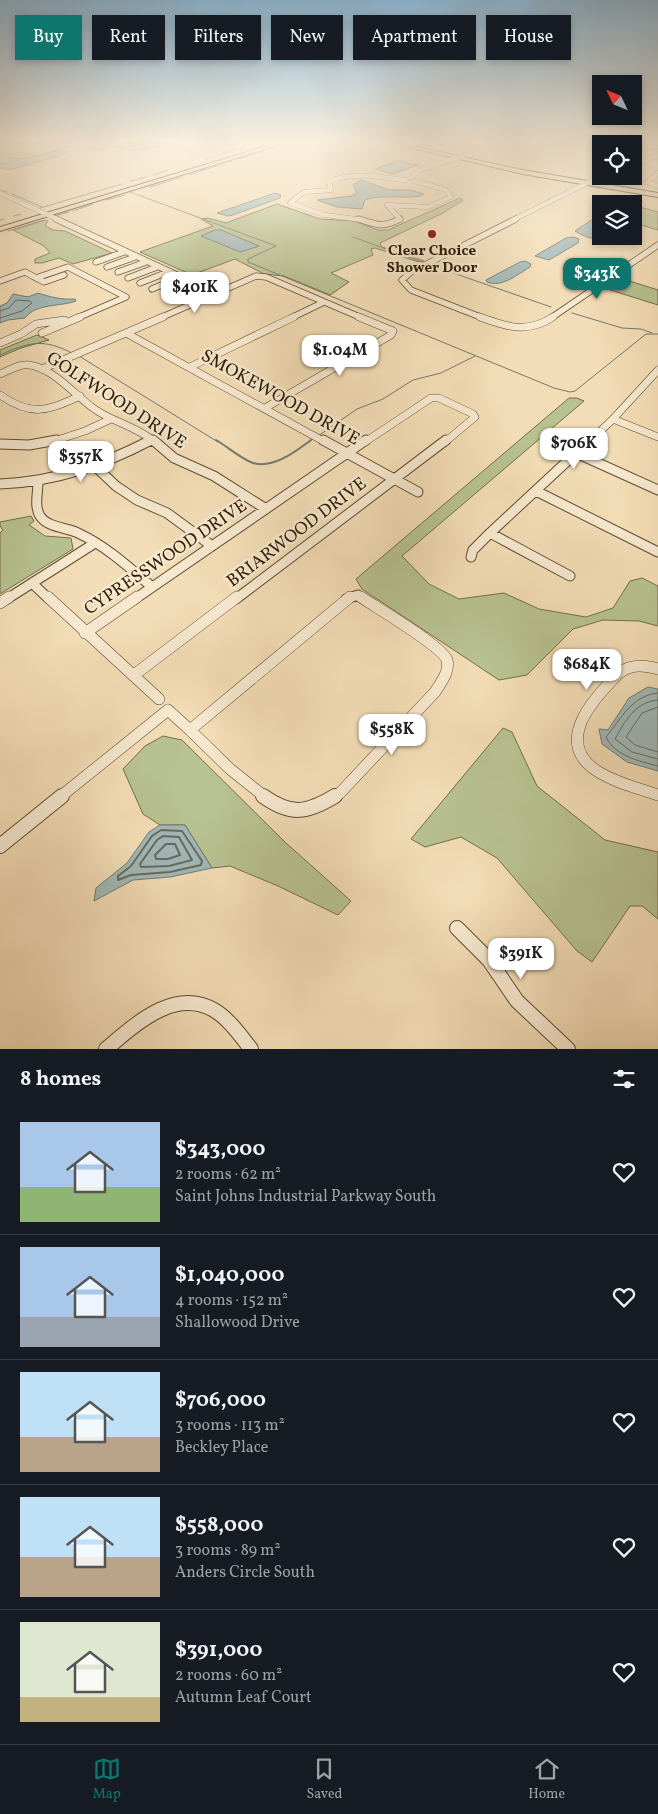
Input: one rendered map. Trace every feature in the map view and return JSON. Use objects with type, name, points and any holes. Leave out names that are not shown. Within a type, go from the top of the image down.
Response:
[{"type":"highway","points":[[0,224],[114,192]]},
{"type":"highway","points":[[0,229],[44,213]]},
{"type":"street","points":[[305,192],[290,203],[325,215],[356,218],[386,226],[400,219],[387,205],[428,207],[451,197],[447,192]]},
{"type":"street","points":[[562,192],[410,272],[402,280],[407,288],[423,296],[507,327],[526,328],[545,322],[658,245]]},
{"type":"street","points":[[0,194],[216,293]]},
{"type":"street","points":[[96,262],[124,252]]},
{"type":"street","points":[[107,267],[135,257]]},
{"type":"street","points":[[118,272],[146,262]]},
{"type":"street","points":[[0,281],[24,272],[36,278],[68,267],[126,297],[42,333]]},
{"type":"street","points":[[128,278],[157,267]]},
{"type":"street","points":[[140,283],[168,272]]},
{"type":"street","points":[[42,369],[256,276],[266,277],[393,331],[392,335],[265,408]]},
{"type":"street","points":[[152,288],[180,277]]},
{"type":"street","points":[[190,368],[324,302]]},
{"type":"street","points":[[0,343],[22,334],[36,324],[77,319]]},
{"type":"street","name":"SMOKEWOOD DRIVE","points":[[126,333],[418,492]]},
{"type":"street","name":"GOLFWOOD DRIVE","points":[[0,374],[27,364],[42,369],[74,390],[94,409],[112,419],[133,426],[174,458],[214,476],[266,509]]},
{"type":"street","points":[[471,557],[473,550],[490,533],[613,419],[631,400],[645,381],[658,370]]},
{"type":"street","points":[[0,395],[20,408],[36,411],[52,408],[80,396]]},
{"type":"street","name":"BRIARWOOD DRIVE","points":[[134,675],[472,422],[475,417],[473,414],[439,398],[432,398]]},
{"type":"street","name":"CYPRESSWOOD DRIVE","points":[[85,633],[432,398]]},
{"type":"street","points":[[0,444],[52,442],[82,433],[112,419]]},
{"type":"street","points":[[613,419],[658,437]]},
{"type":"street","points":[[0,484],[38,482],[96,467],[152,440]]},
{"type":"street","points":[[576,452],[658,490]]},
{"type":"street","points":[[96,467],[116,486],[136,500],[167,513],[212,546]]},
{"type":"street","points":[[38,482],[39,516],[50,524],[72,530],[104,548],[152,586]]},
{"type":"street","points":[[536,491],[658,552]]},
{"type":"street","points":[[490,533],[570,576]]},
{"type":"street","points":[[0,603],[95,543]]},
{"type":"street","points":[[32,584],[159,699]]},
{"type":"street","points":[[0,846],[168,710],[189,731],[263,798],[283,808],[295,811],[305,810],[340,793],[435,692],[447,673],[446,662],[444,655],[429,642],[358,595],[347,598],[189,731]]},
{"type":"street","points":[[658,669],[636,666],[623,670],[613,679],[587,713],[577,733],[577,746],[583,758],[604,774],[624,784],[658,795]]},
{"type":"street","points":[[457,928],[489,960],[517,1001],[568,1049]]},
{"type":"street","points":[[106,1049],[144,1018],[163,1007],[192,1002],[212,1008],[226,1019],[251,1049]]},
{"type":"green space","points":[[460,198],[463,200],[443,213],[380,243],[382,247],[424,261],[419,262],[375,248],[371,249],[373,255],[331,273],[349,282],[330,295],[284,276],[264,274],[235,259],[192,275],[140,252],[213,226],[201,219],[208,218],[226,223],[277,204],[320,219],[354,221],[378,230],[388,230]]},
{"type":"green space","points":[[642,208],[658,212],[658,230],[642,225]]},
{"type":"green space","points":[[48,221],[45,226],[53,230],[65,231],[112,253],[73,264],[59,258],[35,263],[35,259],[50,253],[44,246],[13,230]]},
{"type":"green space","points":[[615,279],[623,279],[658,290],[658,305],[604,288]]},
{"type":"green space","points":[[37,335],[49,340],[21,348],[0,357],[0,350]]},
{"type":"green space","points":[[569,398],[577,398],[584,401],[402,556],[429,584],[459,599],[504,593],[539,609],[586,617],[613,608],[630,581],[642,578],[658,586],[658,626],[639,621],[603,620],[573,629],[527,675],[499,680],[362,589],[356,579]]},
{"type":"green space","points":[[31,516],[34,521],[29,525],[45,536],[71,538],[73,549],[0,594],[0,533],[3,530],[0,522]]},
{"type":"green space","points":[[503,728],[512,732],[537,786],[605,840],[658,852],[658,919],[642,906],[630,906],[592,962],[577,951],[497,858],[461,837],[425,847],[411,839]]},
{"type":"green space","points":[[163,736],[182,740],[286,843],[351,901],[338,915],[278,886],[230,866],[212,868],[185,825],[160,825],[143,814],[123,769],[145,746]]},
{"type":"water","points":[[417,192],[424,194],[414,197],[372,198],[365,200],[362,209],[337,207],[317,200],[351,196],[357,193]]},
{"type":"water","points":[[275,193],[281,195],[280,198],[233,215],[228,216],[217,213]]},
{"type":"water","points":[[592,220],[592,238],[575,231]]},
{"type":"water","points":[[215,230],[221,230],[259,246],[240,252],[201,236]]},
{"type":"water","points":[[573,237],[579,239],[578,243],[549,260],[535,256],[566,238]]},
{"type":"water","points":[[525,261],[531,264],[530,267],[515,276],[504,282],[487,282],[486,280]]},
{"type":"water","points":[[38,293],[56,298],[75,299],[76,301],[35,310],[25,318],[0,323],[0,306],[7,303],[13,294],[28,297]]},
{"type":"water","points":[[648,687],[658,689],[658,771],[627,762],[602,744],[599,729],[608,730],[629,698]]},
{"type":"water","points":[[160,825],[185,825],[212,868],[170,877],[133,880],[94,901],[96,888],[127,863],[149,832]]},
{"type":"waterway","points":[[40,208],[95,192]]},
{"type":"waterway","points":[[130,192],[276,246],[248,259],[248,262],[554,388],[570,392],[575,391],[646,334],[658,334]]},
{"type":"waterway","points":[[12,194],[42,207]]},
{"type":"waterway","points":[[106,200],[125,195]]},
{"type":"waterway","points":[[73,211],[93,204]]},
{"type":"waterway","points":[[55,216],[69,212]]},
{"type":"waterway","points":[[14,216],[21,214]]},
{"type":"waterway","points":[[0,220],[4,219]]},
{"type":"waterway","points":[[8,231],[44,220]]},
{"type":"waterway","points":[[353,237],[422,262]]},
{"type":"waterway","points":[[433,266],[551,307]]},
{"type":"waterway","points":[[572,313],[622,328],[641,329],[652,333]]},
{"type":"waterway","points":[[0,355],[20,347],[36,344],[52,345],[72,353]]},
{"type":"waterway","points":[[79,356],[218,442]]},
{"type":"waterway","points":[[318,436],[357,409],[383,399],[413,380],[441,373],[475,356]]},
{"type":"waterway","points":[[309,442],[314,438]]},
{"type":"waterway","points":[[216,440],[244,459],[261,464],[284,458],[311,440]]},
{"type":"place","name":"Clear Choice Shower Door","points":[[432,234]]}]
